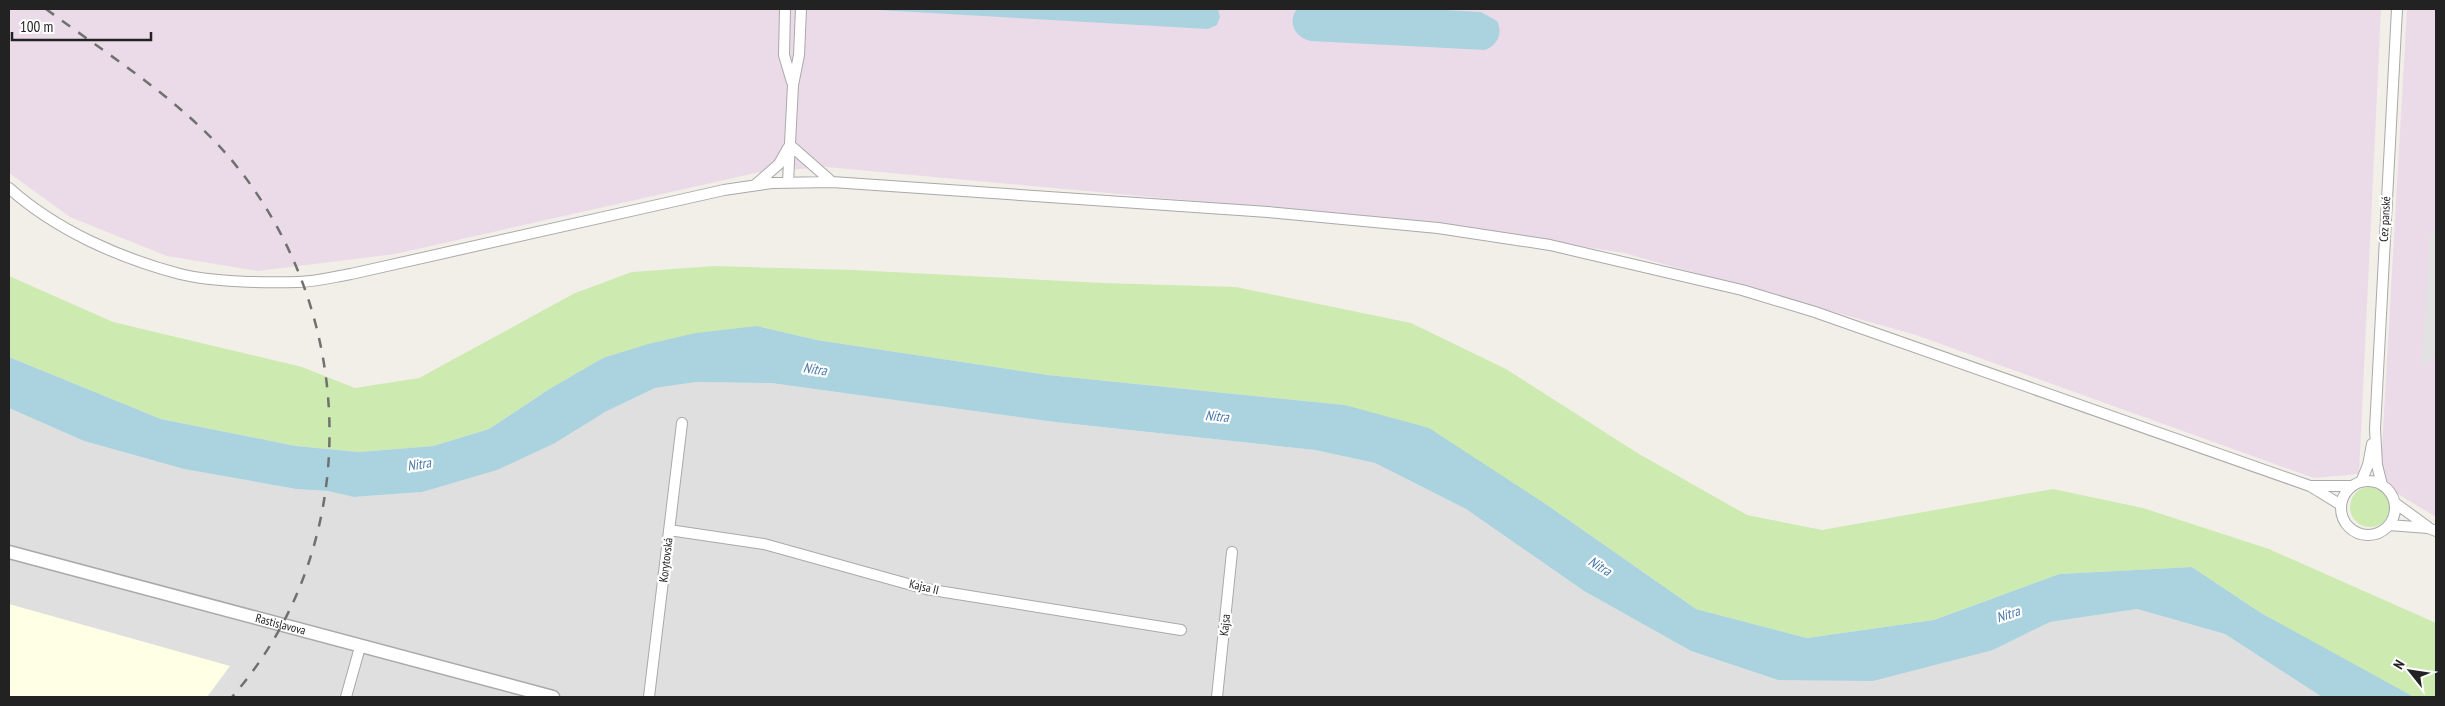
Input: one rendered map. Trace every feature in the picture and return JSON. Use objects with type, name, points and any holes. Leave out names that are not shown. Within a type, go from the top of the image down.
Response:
[{"type":"street","points":[[786,9],[784,55],[793,85]]},
{"type":"street","points":[[788,182],[793,85],[799,55],[801,9]]},
{"type":"street","name":"Cez panské","points":[[2382,484],[2377,465],[2375,428],[2397,9]]},
{"type":"street","points":[[790,145],[832,182]]},
{"type":"street","points":[[755,185],[779,164],[790,145]]},
{"type":"street","points":[[9,188],[27,204],[80,237],[123,255],[182,274],[256,282],[300,282],[351,274],[755,185],[788,182],[832,182],[1268,212],[1438,228],[1550,245],[1742,290],[1815,312],[2310,486],[2341,505]]},
{"type":"street","name":"Korytovská","points":[[649,697],[682,423]]},
{"type":"street","name":"Cez panské","points":[[2356,484],[2368,465],[2375,428]]},
{"type":"street","points":[[2310,486],[2356,484],[2371,481],[2382,484],[2390,493],[2395,503],[2432,529]]},
{"type":"street","points":[[2356,484],[2344,494],[2341,505],[2342,517],[2348,527],[2357,533],[2374,534],[2389,525],[2394,515],[2395,503]]},
{"type":"street","points":[[2389,525],[2432,529]]},
{"type":"street","name":"Kajsa II","points":[[669,530],[764,544],[926,589],[1181,630]]},
{"type":"street","name":"Rastislavova","points":[[9,552],[553,697]]},
{"type":"street","name":"Kajsa","points":[[1218,697],[1232,552]]},
{"type":"street","points":[[346,697],[360,647]]},
{"type":"shaded area","points":[[9,9],[2381,9],[2359,474],[2314,478],[1916,335],[1624,253],[1441,224],[826,167],[760,172],[395,254],[258,271],[167,256],[70,217],[9,173]]},
{"type":"shaded area","points":[[2407,9],[2436,9],[2436,517],[2380,483]]},
{"type":"shaded area","points":[[2436,230],[2436,354],[2422,367],[2430,236]]},
{"type":"shaded area","points":[[696,382],[771,383],[1055,422],[1315,450],[1375,463],[1466,509],[1584,591],[1691,651],[1778,680],[1993,650],[2050,622],[2137,609],[2225,634],[2322,697],[9,697],[9,408],[84,441],[184,469],[296,489],[328,491],[355,497],[422,492],[605,412],[655,388]]},
{"type":"shaded area","points":[[9,604],[230,666],[207,697],[9,697]]},
{"type":"green space","points":[[714,266],[853,270],[1103,283],[1236,287],[1411,323],[1506,369],[1639,454],[1747,515],[1822,530],[2053,489],[2143,508],[2269,549],[2436,623],[2436,697],[2414,697],[2356,667],[2261,613],[2192,567],[2059,574],[1934,620],[1807,638],[1696,609],[1550,507],[1345,405],[1048,375],[817,340],[757,326],[603,358],[551,388],[489,429],[433,446],[359,452],[296,446],[161,419],[9,357],[9,276],[113,322],[302,367],[355,388],[419,378],[575,293],[632,272]]},
{"type":"green space","points":[[2370,487],[2384,493],[2390,507],[2384,521],[2370,527],[2356,521],[2350,507],[2356,493]]},
{"type":"water","points":[[861,9],[1218,9],[1220,17],[1217,25],[1208,29]]},
{"type":"water","points":[[1297,9],[1426,9],[1481,12],[1497,21],[1499,34],[1496,42],[1485,50],[1311,41],[1301,37],[1294,29],[1293,19]]},
{"type":"water","name":"Nitra","points":[[757,326],[817,340],[1048,375],[1345,405],[1429,428],[1550,507],[1696,609],[1807,638],[1934,620],[2059,574],[2192,567],[2261,613],[2414,697],[2322,697],[2225,634],[2137,609],[2050,622],[1993,650],[1873,681],[1778,680],[1691,651],[1584,591],[1466,509],[1375,463],[1315,450],[1055,422],[771,383],[696,382],[655,388],[605,412],[555,443],[497,470],[422,492],[354,497],[328,491],[296,489],[184,469],[84,441],[9,408],[9,357],[161,419],[296,446],[359,452],[433,446],[489,429],[551,388],[603,358],[648,344],[696,333]]},
{"type":"railway","points":[[46,9],[165,96],[188,115],[229,157],[272,218],[303,284],[322,355],[330,427],[324,499],[306,570],[276,636],[232,697]]}]
